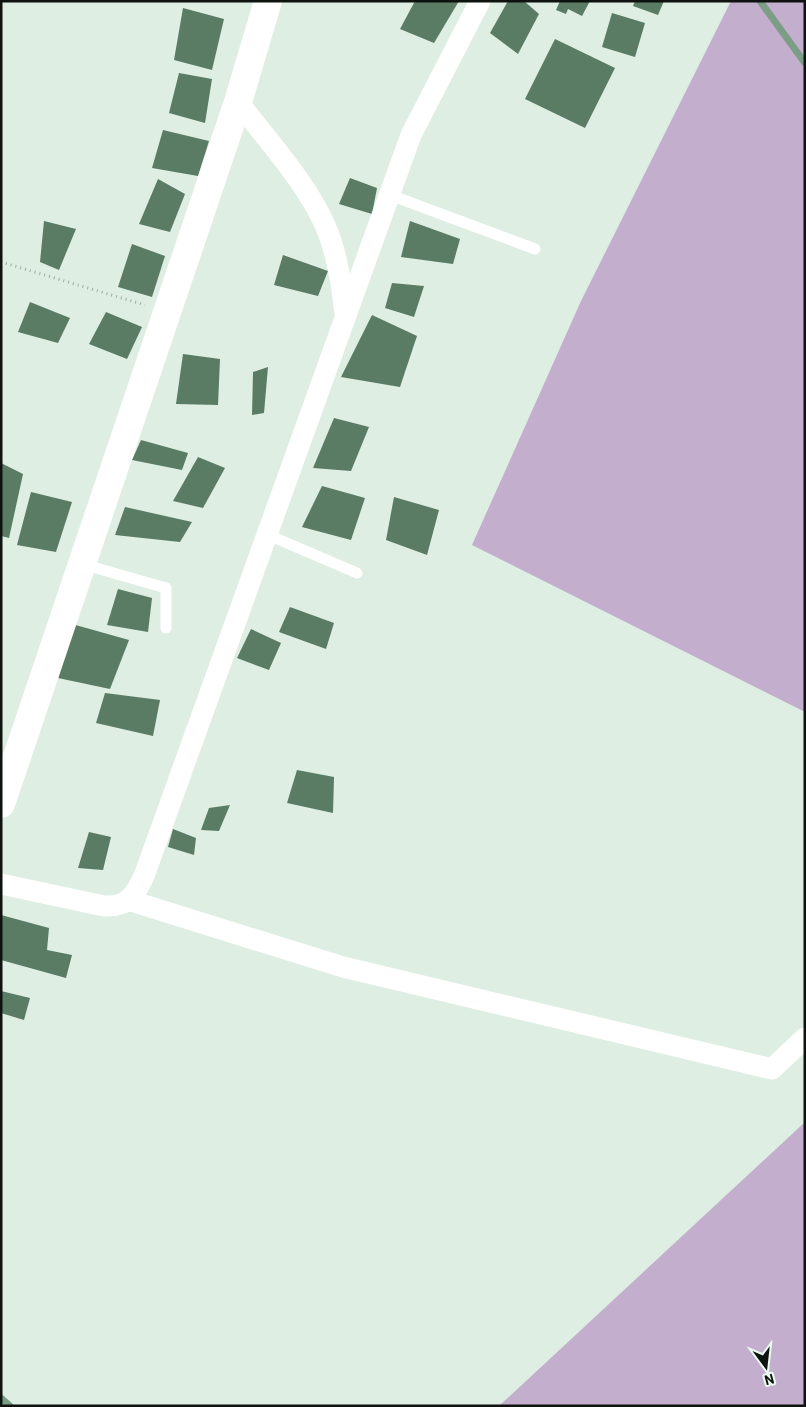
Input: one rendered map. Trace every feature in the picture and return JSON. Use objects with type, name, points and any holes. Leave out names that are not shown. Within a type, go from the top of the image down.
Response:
[{"type":"street","points":[[1,804],[238,102],[268,1]]},
{"type":"street","points":[[1,884],[104,906],[118,907],[137,891],[411,136],[480,1]]},
{"type":"street","points":[[238,102],[316,207],[331,241],[341,280],[345,318]]},
{"type":"street","points":[[128,900],[343,967],[772,1069],[805,1038]]},
{"type":"lane","points":[[390,195],[535,248]]},
{"type":"lane","points":[[266,534],[357,573]]},
{"type":"lane","points":[[82,564],[166,588],[166,628]]},
{"type":"path","points":[[1,262],[167,312]]},
{"type":"shaded area","points":[[731,1],[805,1],[805,712],[472,545],[581,301]]},
{"type":"shaded area","points":[[805,1122],[805,1406],[499,1406]]},
{"type":"building","points":[[415,1],[459,1],[434,43],[400,29]]},
{"type":"building","points":[[508,1],[524,1],[539,14],[518,54],[490,33]]},
{"type":"building","points":[[560,1],[590,1],[582,16],[568,9],[566,14],[556,10]]},
{"type":"building","points":[[635,1],[664,1],[658,15],[633,6]]},
{"type":"building","points":[[183,8],[224,19],[212,70],[174,60]]},
{"type":"building","points":[[612,13],[645,23],[635,57],[602,47]]},
{"type":"building","points":[[555,39],[615,68],[585,128],[525,99]]},
{"type":"building","points":[[179,73],[212,79],[205,123],[169,113]]},
{"type":"building","points":[[163,130],[209,141],[198,176],[152,168]]},
{"type":"building","points":[[350,178],[377,188],[372,214],[339,204]]},
{"type":"building","points":[[158,179],[185,194],[170,232],[139,224]]},
{"type":"building","points":[[44,221],[76,229],[59,270],[40,262]]},
{"type":"building","points":[[410,221],[460,239],[453,264],[401,257]]},
{"type":"building","points":[[132,244],[165,256],[152,297],[118,287]]},
{"type":"building","points":[[283,255],[328,271],[318,296],[274,285]]},
{"type":"building","points":[[392,283],[424,286],[414,317],[385,308]]},
{"type":"building","points":[[30,302],[70,318],[58,343],[18,332]]},
{"type":"building","points":[[106,312],[142,327],[127,359],[89,344]]},
{"type":"building","points":[[372,315],[417,336],[400,387],[341,377]]},
{"type":"building","points":[[183,354],[220,359],[218,405],[176,404]]},
{"type":"building","points":[[268,367],[264,413],[252,415],[253,372]]},
{"type":"building","points":[[334,418],[369,427],[351,471],[313,468]]},
{"type":"building","points":[[141,440],[188,453],[182,470],[132,460]]},
{"type":"building","points":[[198,457],[225,468],[203,508],[173,501]]},
{"type":"building","points":[[1,463],[23,474],[9,538],[1,536]]},
{"type":"building","points":[[322,486],[365,498],[351,540],[302,527]]},
{"type":"building","points":[[31,492],[72,502],[56,552],[17,545]]},
{"type":"building","points":[[394,497],[439,510],[427,555],[386,540]]},
{"type":"building","points":[[125,507],[192,522],[180,542],[115,535]]},
{"type":"building","points":[[118,589],[152,598],[148,632],[107,625]]},
{"type":"building","points":[[290,607],[334,623],[326,649],[279,632]]},
{"type":"building","points":[[72,624],[129,640],[110,689],[58,678]]},
{"type":"building","points":[[251,629],[281,643],[269,670],[237,658]]},
{"type":"building","points":[[105,693],[160,700],[153,736],[96,723]]},
{"type":"building","points":[[297,770],[334,777],[333,813],[287,803]]},
{"type":"building","points":[[230,805],[219,831],[201,830],[209,808]]},
{"type":"building","points":[[173,829],[196,838],[194,855],[168,847]]},
{"type":"building","points":[[89,832],[111,837],[103,870],[78,868]]},
{"type":"building","points":[[1,915],[49,928],[47,950],[72,955],[66,978],[1,960]]},
{"type":"building","points":[[1,991],[30,998],[24,1020],[1,1013]]},
{"type":"waterway","points":[[760,1],[805,63]]},
{"type":"waterway","points":[[1,1398],[10,1406]]}]
